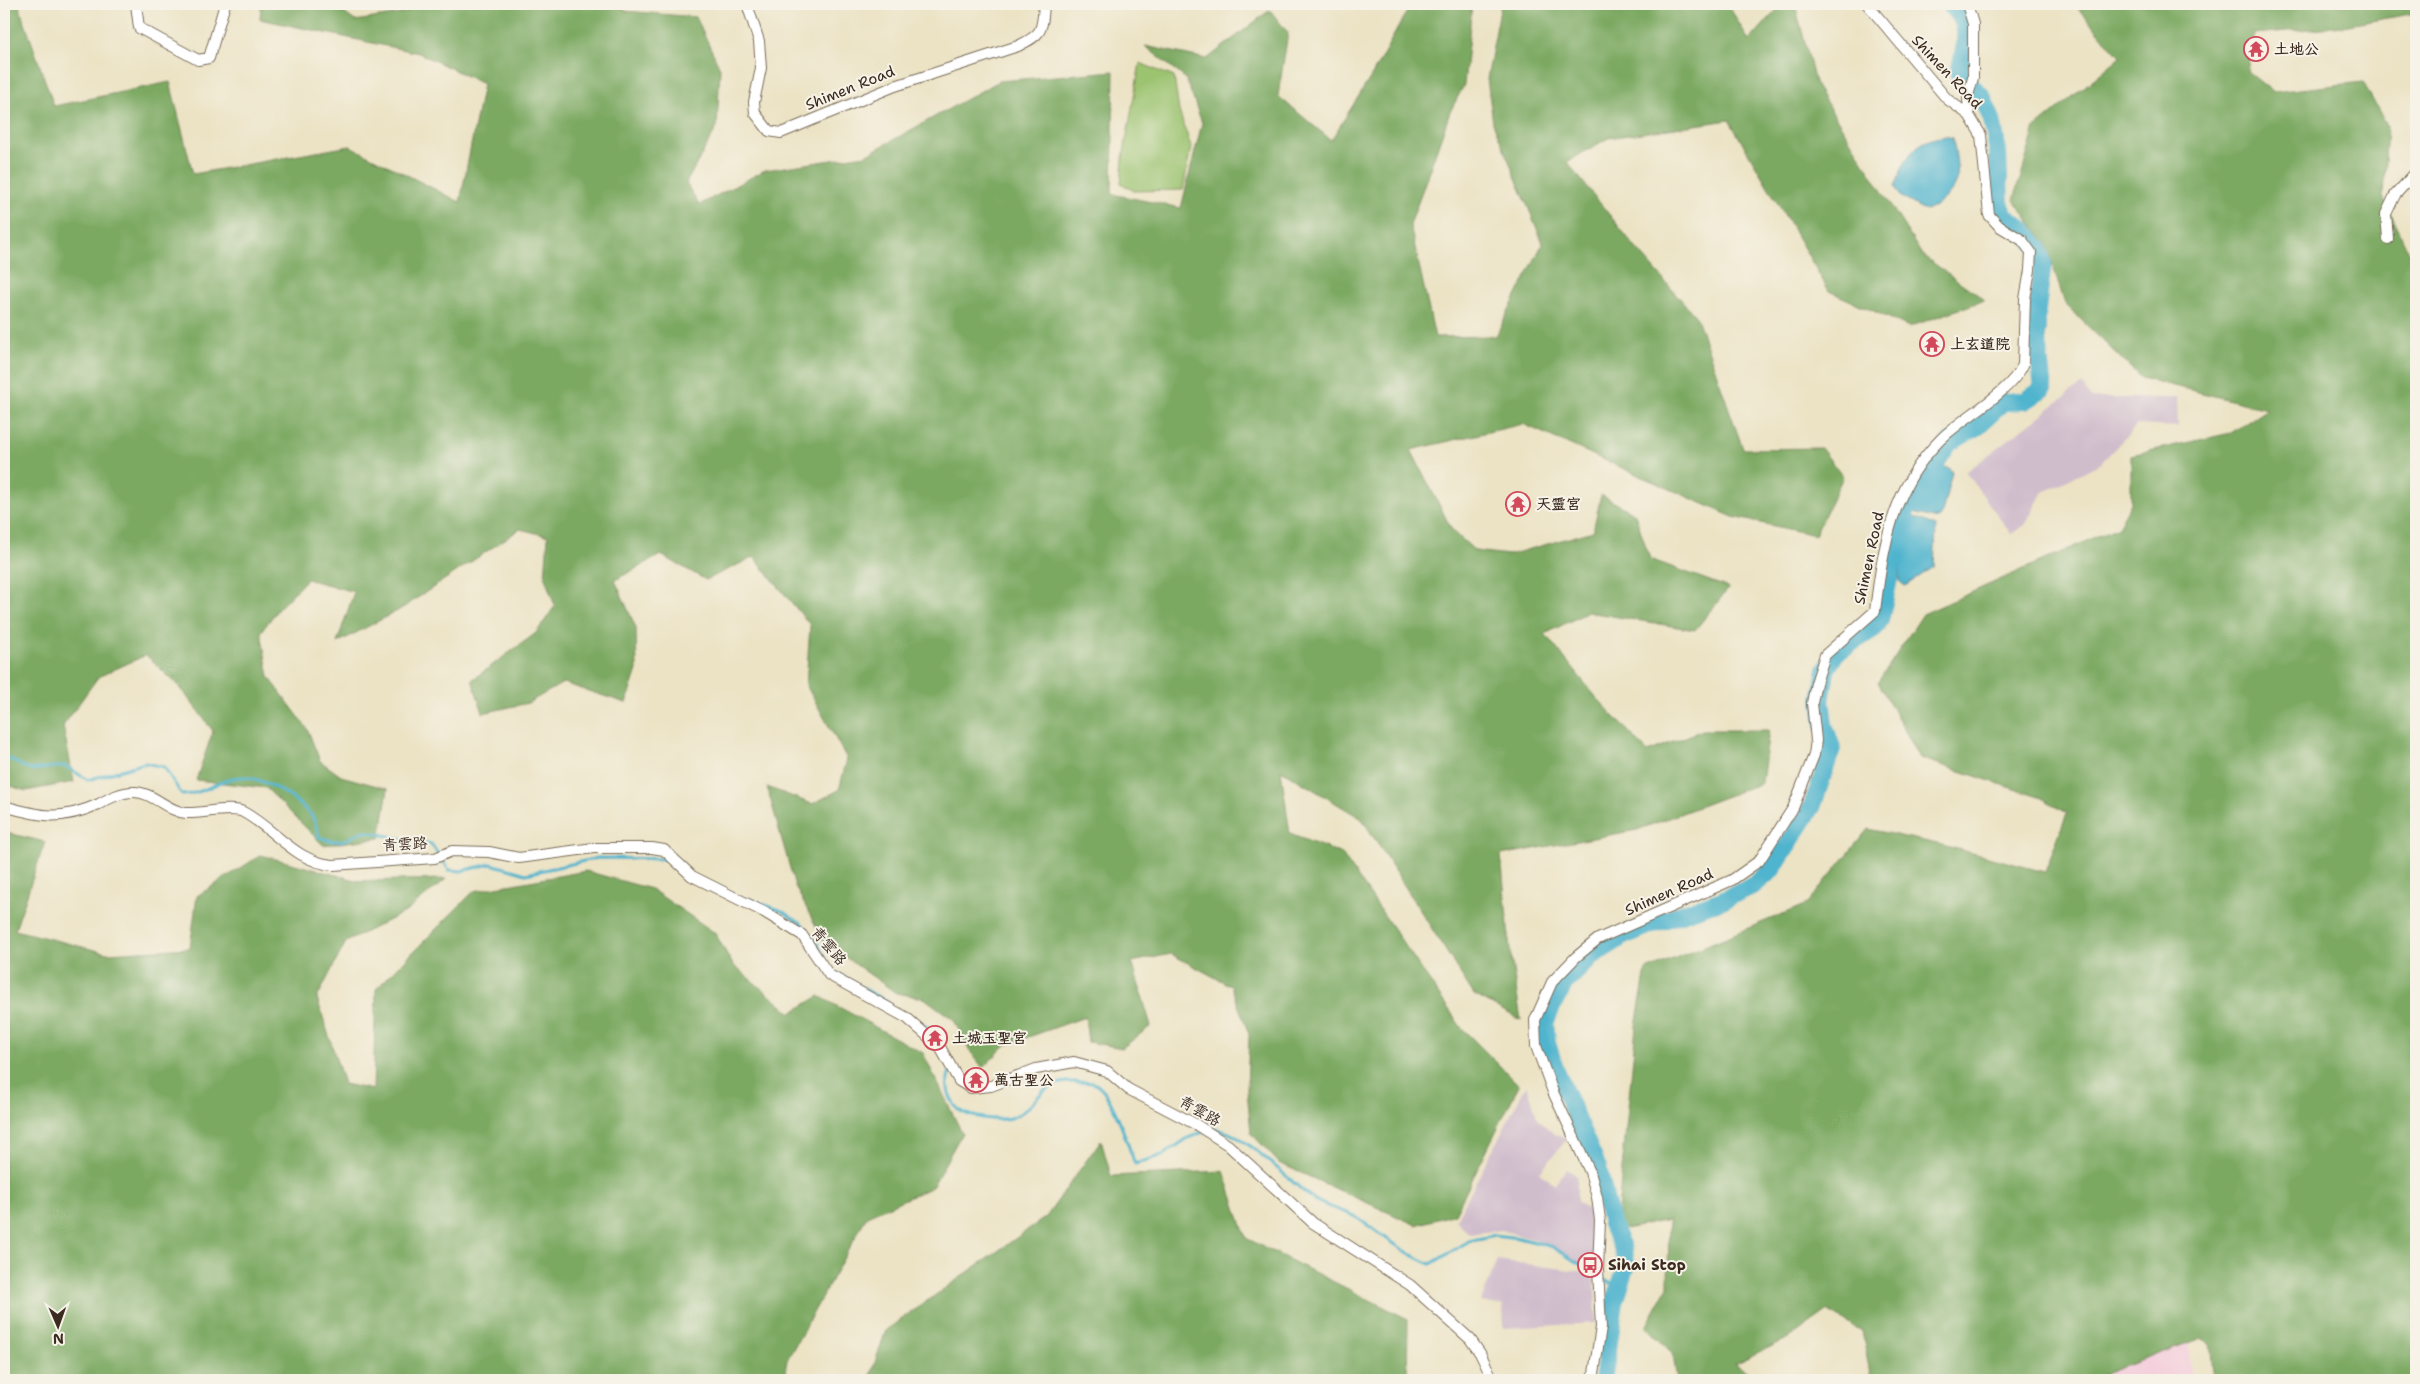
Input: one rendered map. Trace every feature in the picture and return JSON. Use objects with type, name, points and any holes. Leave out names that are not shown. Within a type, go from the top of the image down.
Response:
[{"type":"street","points":[[136,4],[139,28],[198,60],[209,58],[226,4]]},
{"type":"street","name":"Shimen Road","points":[[747,4],[759,41],[761,68],[754,102],[756,113],[769,131],[781,133],[895,86],[1018,46],[1035,38],[1042,28],[1044,4]]},
{"type":"street","name":"Shimen Road","points":[[1592,1380],[1600,1327],[1598,1269],[1600,1220],[1597,1197],[1590,1172],[1553,1092],[1536,1046],[1535,1020],[1552,982],[1576,957],[1598,939],[1732,880],[1759,861],[1792,808],[1814,755],[1816,740],[1812,703],[1825,655],[1875,611],[1885,544],[1894,510],[1916,469],[1940,440],[1994,398],[2019,372],[2022,365],[2025,299],[2030,270],[2030,252],[2022,240],[1998,226],[1989,215],[1981,135],[1969,115],[1947,99],[1867,4]]},
{"type":"street","points":[[1967,4],[1973,24],[1973,78],[1968,96],[1969,115]]},
{"type":"street","points":[[2388,239],[2386,214],[2395,195],[2416,172]]},
{"type":"street","name":"青雲路","points":[[4,806],[37,816],[55,817],[98,804],[114,795],[136,792],[185,813],[241,811],[298,854],[321,864],[333,865],[435,858],[452,852],[489,852],[519,858],[594,848],[652,848],[664,850],[692,876],[764,912],[802,935],[829,975],[907,1018],[940,1047],[959,1081],[971,1088],[990,1086],[1036,1069],[1074,1062],[1107,1071],[1128,1089],[1195,1124],[1228,1144],[1313,1223],[1410,1285],[1470,1340],[1480,1353],[1494,1380]]},
{"type":"shaded area","points":[[2082,384],[2091,398],[2177,398],[2178,427],[2137,425],[2101,463],[2042,493],[2025,525],[2011,534],[1966,472]]},
{"type":"shaded area","points":[[1527,1084],[1538,1120],[1556,1135],[1567,1139],[1539,1173],[1555,1184],[1567,1169],[1577,1176],[1577,1201],[1595,1216],[1596,1272],[1536,1240],[1501,1230],[1469,1234],[1456,1220]]},
{"type":"shaded area","points":[[1497,1260],[1584,1272],[1595,1280],[1596,1323],[1504,1328],[1503,1306],[1481,1302]]},
{"type":"shaded area","points":[[2188,1343],[2192,1380],[2088,1380],[2090,1378]]},
{"type":"green space","points":[[4,4],[19,4],[54,106],[170,82],[193,174],[350,146],[460,202],[483,84],[419,53],[260,19],[261,4],[332,4],[355,21],[404,13],[424,4],[622,4],[625,11],[696,17],[720,68],[717,127],[686,183],[699,205],[765,170],[866,155],[999,81],[1114,71],[1112,194],[1181,208],[1202,123],[1186,79],[1145,46],[1207,59],[1270,10],[1288,33],[1278,96],[1331,140],[1372,75],[1411,4],[1472,4],[1464,85],[1450,112],[1410,225],[1435,337],[1496,336],[1543,243],[1493,123],[1487,79],[1501,4],[1728,4],[1749,41],[1782,4],[1795,4],[1816,86],[1922,255],[1985,300],[1909,327],[1829,291],[1729,120],[1608,138],[1567,162],[1636,248],[1697,318],[1743,449],[1821,448],[1843,477],[1815,535],[1733,517],[1523,424],[1411,450],[1452,530],[1475,551],[1509,555],[1593,531],[1601,495],[1635,514],[1650,559],[1729,588],[1695,630],[1588,612],[1545,634],[1596,697],[1648,752],[1703,730],[1769,730],[1762,783],[1637,830],[1501,855],[1510,950],[1521,1020],[1474,995],[1362,819],[1281,770],[1290,834],[1342,854],[1461,1027],[1519,1085],[1455,1214],[1416,1225],[1279,1163],[1251,1133],[1247,1090],[1249,1034],[1231,986],[1171,954],[1132,962],[1151,1026],[1122,1048],[1088,1042],[1085,1017],[1006,1045],[983,1068],[969,1050],[954,1020],[924,998],[896,993],[824,942],[795,886],[767,787],[812,804],[839,790],[847,759],[806,685],[810,625],[754,557],[706,580],[661,555],[615,580],[636,628],[637,670],[626,703],[563,683],[528,703],[483,713],[472,680],[536,633],[555,606],[545,578],[548,536],[520,529],[401,609],[337,643],[354,592],[307,579],[278,609],[261,632],[269,677],[307,728],[320,761],[341,776],[388,789],[380,838],[323,845],[266,788],[196,780],[213,731],[179,686],[146,655],[98,677],[63,726],[74,782],[26,791],[4,784]]},
{"type":"green space","points":[[2074,4],[2416,4],[2416,13],[2343,26],[2254,34],[2247,71],[2273,92],[2363,82],[2387,126],[2383,197],[2416,267],[2416,1380],[2214,1380],[2210,1343],[2201,1338],[2088,1380],[1871,1380],[1862,1331],[1827,1311],[1791,1337],[1735,1364],[1761,1380],[1677,1380],[1673,1354],[1646,1327],[1668,1287],[1669,1220],[1616,1231],[1636,1026],[1646,970],[1807,904],[1868,829],[1942,845],[2045,872],[2067,813],[2042,798],[1920,758],[1878,682],[1923,614],[2118,527],[2131,503],[2131,455],[2231,433],[2267,409],[2141,378],[2065,304],[2046,244],[2014,200],[2035,128],[2120,57]]},
{"type":"green space","points":[[1140,63],[1174,77],[1179,111],[1191,147],[1183,190],[1134,191],[1121,183],[1123,158]]},
{"type":"green space","points":[[4,832],[45,842],[15,930],[107,953],[190,948],[197,896],[261,855],[359,881],[446,879],[407,911],[346,942],[317,998],[344,1084],[373,1090],[376,989],[474,891],[586,871],[651,889],[715,933],[733,965],[791,1013],[819,996],[923,1053],[962,1133],[932,1187],[867,1216],[787,1360],[784,1380],[4,1380]]},
{"type":"green space","points":[[1101,1140],[1111,1176],[1224,1171],[1246,1238],[1408,1319],[1407,1380],[869,1380],[886,1330],[1046,1217]]},
{"type":"water","points":[[1946,136],[1952,138],[1953,142],[1957,166],[1957,181],[1945,199],[1926,211],[1901,197],[1895,187],[1907,159],[1918,146],[1935,138]]},
{"type":"water","points":[[1943,467],[1949,468],[1952,472],[1941,517],[1938,519],[1916,514],[1914,509],[1918,498]]},
{"type":"water","points":[[1912,516],[1936,526],[1934,567],[1905,586],[1899,581],[1899,556],[1904,533]]},
{"type":"waterway","points":[[1603,1380],[1615,1302],[1627,1265],[1622,1247],[1611,1223],[1598,1168],[1555,1069],[1547,1043],[1545,1023],[1552,1007],[1564,984],[1591,957],[1624,936],[1655,923],[1722,900],[1754,885],[1771,871],[1812,807],[1832,748],[1824,725],[1821,700],[1826,670],[1836,653],[1875,628],[1880,620],[1889,579],[1893,546],[1908,506],[1949,443],[1974,429],[2004,402],[2025,401],[2043,389],[2037,340],[2037,309],[2043,263],[2038,248],[2024,230],[2005,216],[2000,203],[1998,152],[1992,120],[1982,96],[1959,74],[1965,45],[1964,27],[1957,11],[1949,4]]},
{"type":"waterway","points":[[4,756],[30,770],[65,766],[88,780],[145,763],[164,767],[182,795],[197,792],[233,778],[250,778],[279,790],[305,808],[313,817],[319,837],[331,841],[341,841],[351,838],[362,831],[431,844],[449,870],[461,871],[491,864],[526,874],[598,858],[669,859]]},
{"type":"waterway","points":[[748,899],[780,910],[800,922],[818,944],[830,969],[889,1003]]},
{"type":"waterway","points":[[918,1021],[934,1032],[940,1042]]},
{"type":"waterway","points":[[950,1071],[948,1091],[958,1109],[969,1115],[993,1119],[1013,1117],[1022,1112],[1040,1094],[1053,1085],[1063,1082],[1095,1084],[1101,1089],[1113,1108],[1135,1164],[1163,1155],[1188,1138],[1203,1132]]},
{"type":"waterway","points":[[1209,1130],[1220,1130],[1234,1135],[1263,1156],[1315,1200],[1357,1218],[1402,1249],[1431,1264],[1469,1241],[1495,1235],[1519,1238],[1553,1247],[1595,1274]]},
{"type":"waterway","points":[[1600,1277],[1620,1289]]},
{"type":"place","name":"土地公","points":[[2256,49]]},
{"type":"place","name":"上玄道院","points":[[1932,344]]},
{"type":"place","name":"天靈宮","points":[[1518,504]]},
{"type":"place","name":"土城玉聖宮","points":[[935,1038]]},
{"type":"place","name":"萬古聖公","points":[[976,1080]]},
{"type":"place","name":"Sihai Stop","points":[[1590,1265]]}]
